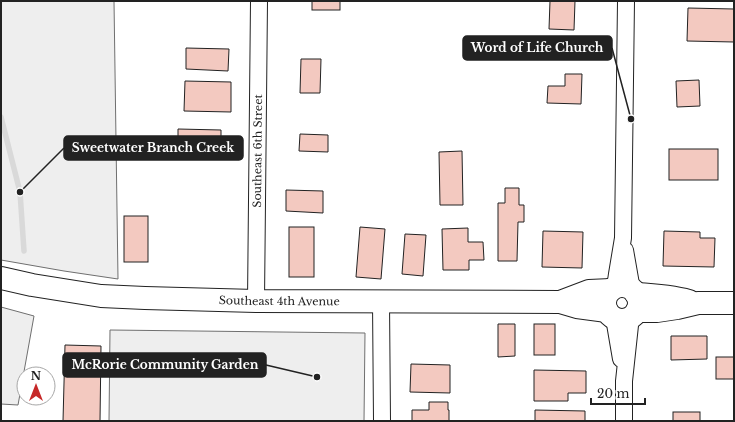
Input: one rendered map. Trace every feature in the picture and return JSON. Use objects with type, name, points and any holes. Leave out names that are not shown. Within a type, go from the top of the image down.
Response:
[{"type":"street","name":"Southeast 6th Street","points":[[256,301],[259,1]]},
{"type":"street","points":[[624,421],[623,302],[616,274],[623,238],[626,1]]},
{"type":"street","name":"Southeast 4th Avenue","points":[[1,278],[32,285],[101,296],[256,301],[560,302],[589,291],[623,302],[657,295],[675,297],[698,303],[734,303]]},
{"type":"street","points":[[381,302],[382,421]]},
{"type":"shaded area","points":[[1,1],[114,1],[118,279],[1,260]]},
{"type":"shaded area","points":[[1,307],[34,316],[25,366],[16,366],[16,405],[1,404]]},
{"type":"shaded area","points":[[110,330],[365,333],[364,421],[109,421]]},
{"type":"building","points":[[312,1],[340,1],[340,10],[312,10]]},
{"type":"building","points":[[550,1],[575,1],[574,30],[549,29]]},
{"type":"building","points":[[688,8],[734,9],[734,42],[687,41]]},
{"type":"building","points":[[186,48],[229,49],[228,71],[186,69]]},
{"type":"building","points":[[301,59],[321,59],[320,93],[300,93]]},
{"type":"building","points":[[565,74],[582,74],[581,104],[547,103],[548,86],[565,86]]},
{"type":"building","points":[[699,80],[700,106],[677,107],[676,81]]},
{"type":"building","points":[[185,81],[231,82],[231,112],[184,111]]},
{"type":"building","points":[[178,129],[221,130],[221,153],[178,152]]},
{"type":"building","points":[[300,134],[328,135],[328,152],[299,151]]},
{"type":"building","points":[[669,149],[718,149],[718,180],[669,180]]},
{"type":"building","points":[[462,151],[463,205],[440,205],[439,152]]},
{"type":"building","points":[[505,188],[519,188],[519,205],[524,205],[524,222],[518,222],[517,261],[498,261],[498,203],[505,203]]},
{"type":"building","points":[[286,190],[323,191],[323,213],[286,211]]},
{"type":"building","points":[[124,216],[148,216],[148,262],[124,262]]},
{"type":"building","points":[[289,227],[314,227],[314,277],[289,277]]},
{"type":"building","points":[[360,227],[385,229],[381,279],[356,277]]},
{"type":"building","points":[[468,228],[468,242],[483,242],[484,260],[469,260],[469,270],[443,270],[442,229]]},
{"type":"building","points":[[543,231],[583,232],[582,268],[542,267]]},
{"type":"building","points":[[664,231],[700,232],[700,238],[715,238],[714,267],[663,266]]},
{"type":"building","points":[[405,234],[426,235],[423,276],[402,274]]},
{"type":"building","points":[[498,324],[515,324],[515,356],[498,357]]},
{"type":"building","points":[[534,324],[555,324],[555,355],[534,355]]},
{"type":"building","points":[[671,336],[707,336],[707,359],[671,360]]},
{"type":"building","points":[[65,345],[101,346],[100,421],[63,421]]},
{"type":"building","points":[[716,357],[734,357],[734,379],[716,379]]},
{"type":"building","points":[[411,364],[450,365],[450,393],[410,392]]},
{"type":"building","points":[[534,370],[586,371],[586,393],[568,393],[568,401],[534,401]]},
{"type":"building","points":[[429,402],[448,402],[449,421],[412,421],[412,410],[429,410]]},
{"type":"building","points":[[535,410],[585,411],[585,421],[535,421]]},
{"type":"building","points":[[673,412],[700,412],[700,421],[673,421]]},
{"type":"waterway","points":[[1,117],[20,192],[24,251]]},
{"type":"place","name":"Word of Life Church","points":[[631,119]]},
{"type":"place","name":"Sweetwater Branch Creek","points":[[20,192]]},
{"type":"place","name":"McRorie Community Garden","points":[[317,377]]}]
